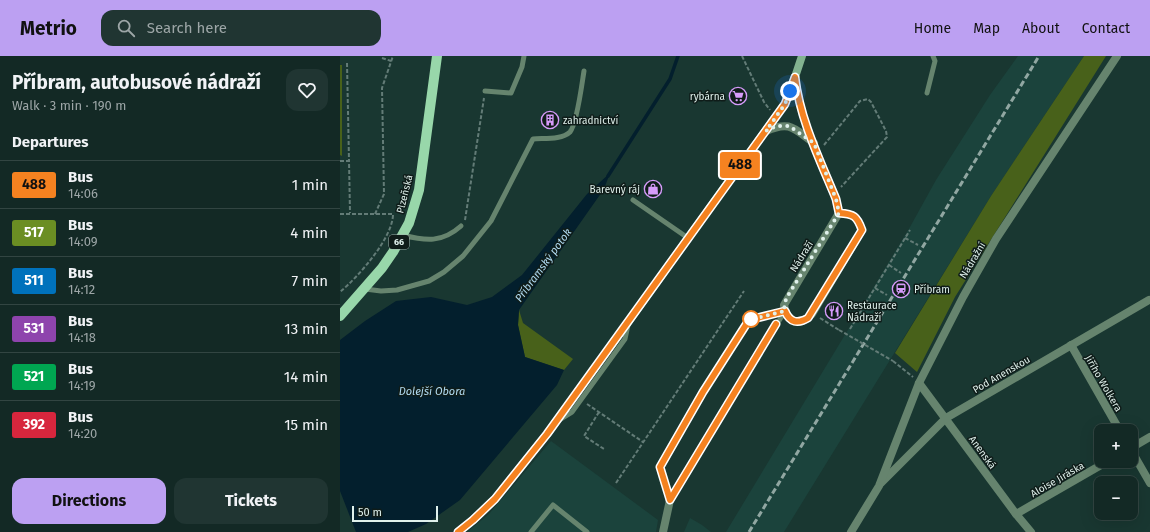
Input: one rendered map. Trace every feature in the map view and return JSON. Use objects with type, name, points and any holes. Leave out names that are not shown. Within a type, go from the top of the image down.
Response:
[{"type":"main road","name":"Plzeňská","points":[[340,316],[382,268],[402,235],[410,218],[419,190],[437,56]]},
{"type":"street","points":[[458,532],[495,499],[555,423],[629,321],[785,104],[802,56]]},
{"type":"street","name":"Nádražní","points":[[851,532],[879,486],[919,383],[963,296],[996,239],[1117,56]]},
{"type":"street","points":[[785,311],[790,319],[795,321],[802,321],[808,318],[862,230],[858,220],[849,214],[839,213],[836,199],[799,104],[795,77]]},
{"type":"street","points":[[766,131],[776,126],[789,126],[814,143]]},
{"type":"street","name":"Nádraží","points":[[785,311],[784,305],[787,297],[839,213]]},
{"type":"street","name":"Pod Anenskou","points":[[879,486],[946,418],[1149,300]]},
{"type":"street","name":"Jiřího Wolkera","points":[[1071,345],[1116,424]]},
{"type":"street","name":"Anenská","points":[[919,383],[1031,532]]},
{"type":"street","points":[[1138,445],[1150,437]]},
{"type":"street","points":[[1138,462],[1150,483]]},
{"type":"street","name":"Aloise Jiráska","points":[[1016,514],[1096,468]]},
{"type":"street","points":[[663,532],[670,500]]},
{"type":"lane","points":[[485,91],[511,93],[522,67],[524,56]]},
{"type":"lane","points":[[927,93],[935,61],[932,56]]},
{"type":"lane","points":[[365,289],[381,291],[397,290],[430,280],[444,272],[463,256],[491,221],[533,139],[562,136],[570,132],[574,124],[584,71]]},
{"type":"lane","points":[[633,200],[688,238]]},
{"type":"lane","points":[[402,235],[421,240],[438,239],[453,233],[461,226]]},
{"type":"lane","points":[[670,500],[660,467],[703,392],[749,320],[785,311]]},
{"type":"lane","name":"Nádraží","points":[[670,500],[785,311]]},
{"type":"lane","points":[[555,423],[572,412],[581,400],[625,339],[629,321]]},
{"type":"lane","points":[[531,532],[554,505],[587,532]]},
{"type":"path","points":[[375,214],[384,194],[382,88],[392,56]]},
{"type":"path","points":[[742,56],[764,102],[771,110]]},
{"type":"path","points":[[382,58],[391,61]]},
{"type":"path","points":[[347,62],[350,213]]},
{"type":"path","points":[[461,226],[466,219],[485,91]]},
{"type":"path","points":[[823,146],[860,101],[868,99],[872,102],[886,131],[887,137],[840,188]]},
{"type":"path","points":[[340,161],[349,161]]},
{"type":"path","points":[[340,214],[393,214],[393,221],[388,234],[365,268],[340,292]]},
{"type":"path","points":[[850,329],[910,230]]},
{"type":"path","points":[[905,238],[918,245]]},
{"type":"path","points":[[889,265],[901,273]]},
{"type":"path","points":[[875,288],[887,295]]},
{"type":"path","points":[[616,483],[744,291]]},
{"type":"path","points":[[824,321],[893,361],[910,374]]},
{"type":"path","points":[[581,400],[643,442]]},
{"type":"path","points":[[599,412],[584,436],[604,449]]},
{"type":"shaded area","points":[[1018,56],[1084,56],[991,196],[784,532],[726,532],[910,227],[936,180],[990,95]]},
{"type":"shaded area","points":[[551,441],[658,520],[656,532],[467,532],[489,514]]},
{"type":"shaded area","points":[[690,518],[702,525],[711,532],[684,532]]},
{"type":"green space","points":[[1084,56],[1106,56],[955,297],[917,372],[895,353],[991,196]]},
{"type":"green space","points":[[340,65],[342,65],[342,156],[340,155]]},
{"type":"green space","points":[[519,310],[523,323],[573,359],[564,370],[525,357],[518,325]]},
{"type":"water","name":"Dolejší Obora","points":[[610,173],[604,189],[519,310],[518,325],[525,357],[564,370],[557,385],[460,500],[426,524],[408,532],[356,532],[340,491],[340,340],[365,321],[396,301],[431,297],[467,305],[492,297],[522,275],[587,194]]},
{"type":"waterway","name":"Příbramský potok","points":[[608,176],[670,79],[678,56]]},
{"type":"railway","points":[[749,532],[1039,56]]},
{"type":"bus line","name":"488","points":[[458,532],[495,499],[547,434],[785,104],[795,77],[799,104],[836,199],[839,213],[849,214],[858,220],[862,230],[812,314],[808,318],[802,321],[795,321],[790,319],[785,311],[749,320],[703,392],[660,467],[670,500],[776,324]]},
{"type":"place","name":"rybárna","points":[[738,96]]},
{"type":"place","name":"zahradnictví","points":[[550,120]]},
{"type":"place","name":"Barevný ráj","points":[[653,189]]},
{"type":"place","name":"Příbram","points":[[901,289]]},
{"type":"place","name":"Restaurace Nádraží","points":[[834,311]]},
{"type":"route","points":[[751,319],[749,320],[785,311],[784,305],[787,297],[839,213],[836,199],[814,143],[789,126],[776,126],[766,131],[785,104],[790,91]]}]
